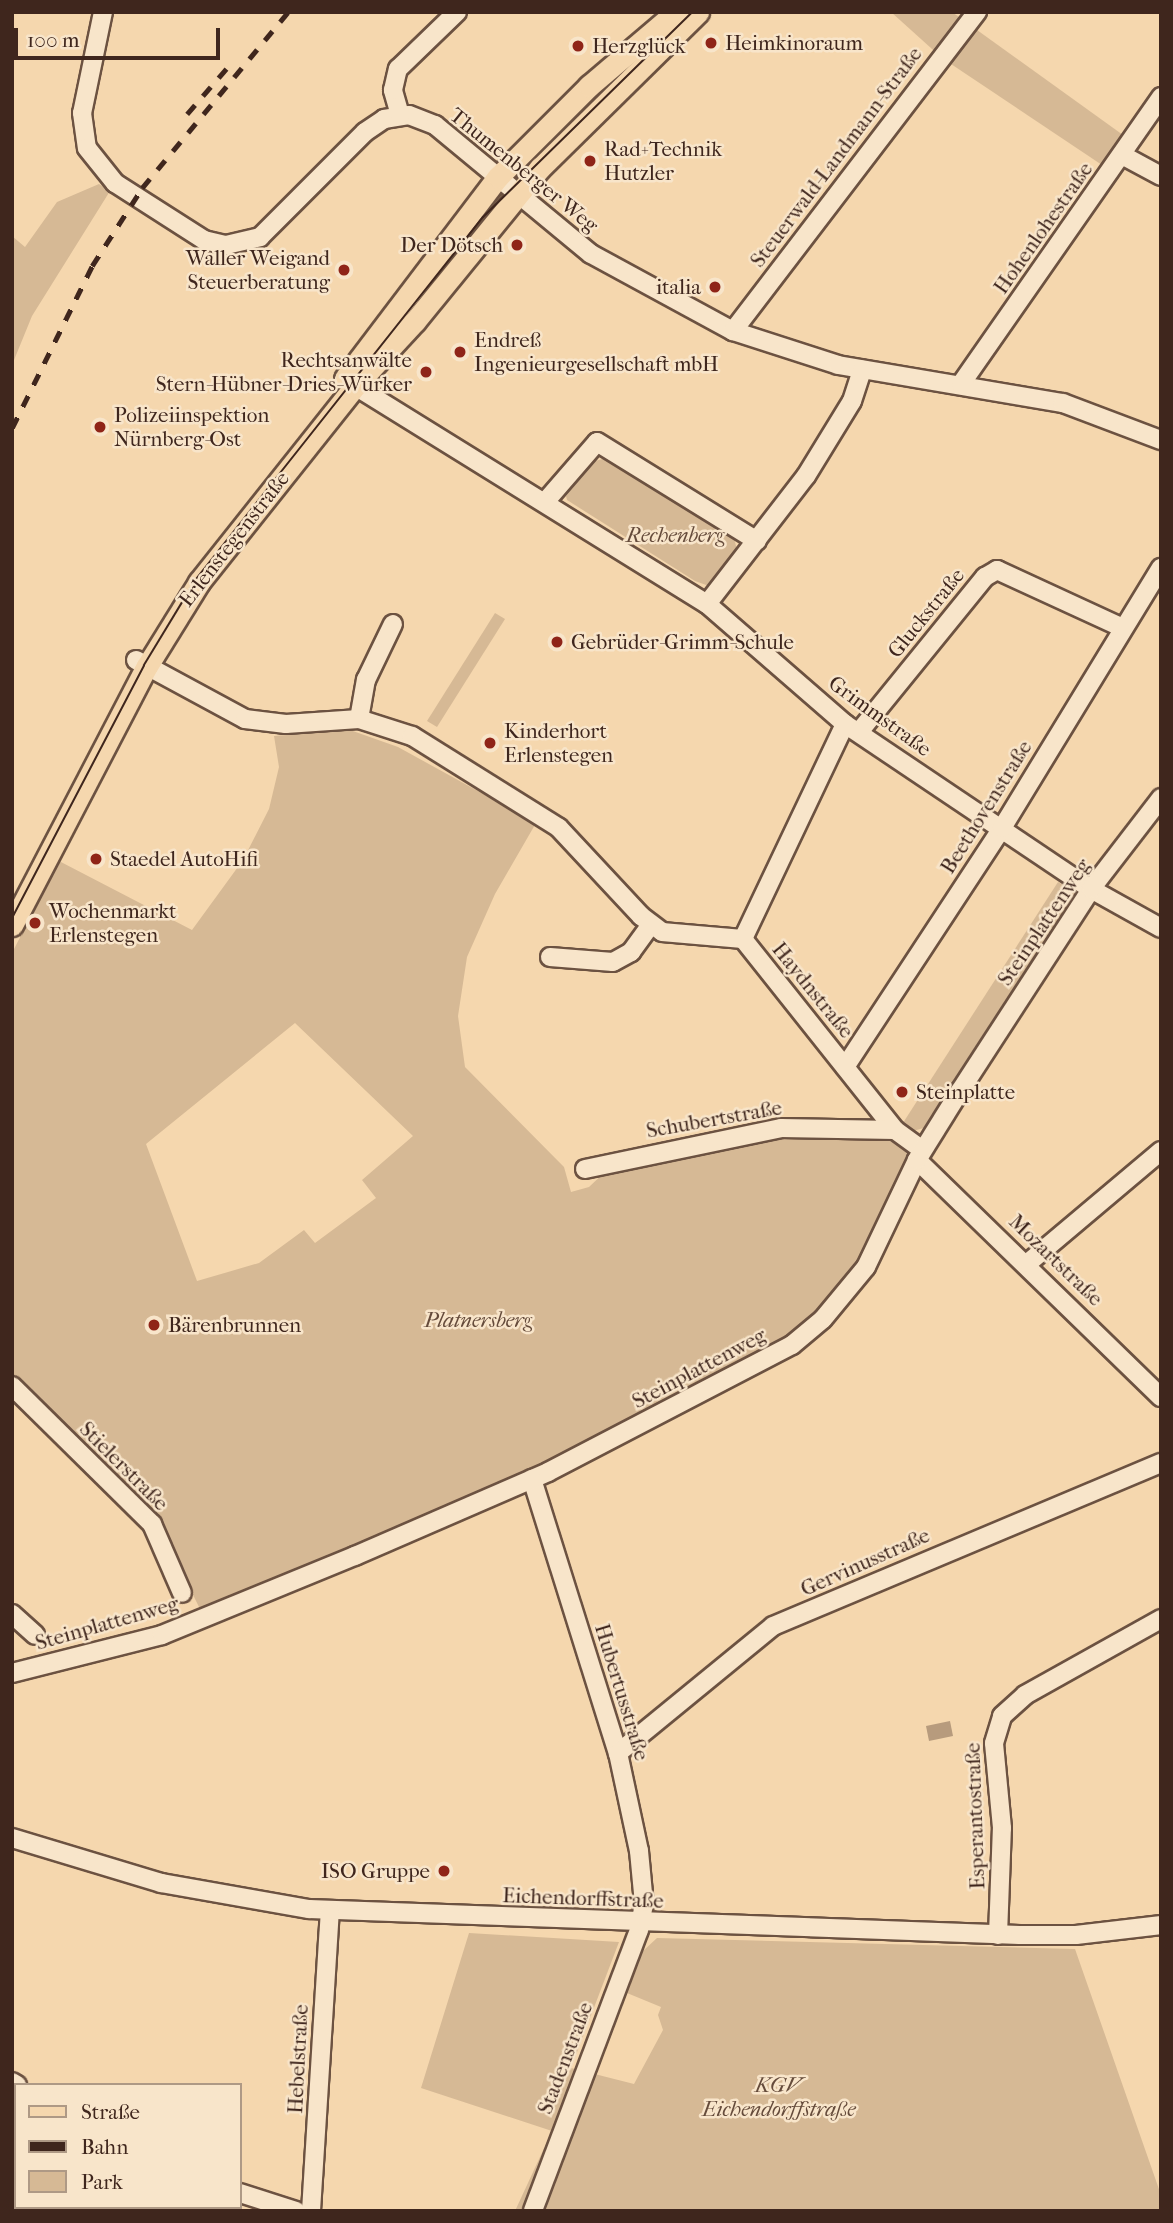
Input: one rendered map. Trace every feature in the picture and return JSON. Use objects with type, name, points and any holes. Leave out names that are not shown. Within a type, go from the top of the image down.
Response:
[{"type":"main road","name":"Erlenstegenstraße","points":[[350,383],[498,177],[589,86],[676,12]]},
{"type":"main road","name":"Erlenstegenstraße","points":[[12,898],[192,570],[350,383],[563,144],[698,12]]},
{"type":"main road","name":"Erlenstegenstraße","points":[[12,925],[142,663]]},
{"type":"street","points":[[103,12],[82,113],[87,148],[115,183],[204,240],[226,245],[260,237],[365,132],[400,115],[393,90],[398,69],[457,12]]},
{"type":"street","name":"Steuerwald-Landmann-Straße","points":[[733,331],[977,12]]},
{"type":"street","name":"Hohenlohestraße","points":[[961,384],[1161,97]]},
{"type":"street","name":"Thumenberger Weg","points":[[400,115],[435,125],[599,259],[733,331],[862,370],[961,384],[1063,403],[1161,440]]},
{"type":"street","points":[[1122,155],[1161,176]]},
{"type":"street","points":[[707,604],[820,454],[852,401],[862,370]]},
{"type":"street","name":"Grimmstraße","points":[[350,383],[707,604],[852,728],[1091,889],[1161,928]]},
{"type":"street","points":[[545,502],[597,442],[757,541]]},
{"type":"street","name":"Beethovenstraße","points":[[845,1067],[1002,828],[1161,568]]},
{"type":"street","name":"Gluckstraße","points":[[852,728],[985,577],[997,570],[1123,628]]},
{"type":"street","points":[[359,719],[366,680],[393,624]]},
{"type":"street","points":[[142,663],[221,708],[259,722],[359,719],[412,736],[541,814],[579,846],[651,924],[674,935],[743,939]]},
{"type":"street","name":"Haydnstraße","points":[[852,728],[743,939],[895,1130],[920,1155]]},
{"type":"street","name":"Steinplattenweg","points":[[12,1673],[162,1635],[532,1479],[758,1365],[823,1319],[866,1266],[920,1155],[1091,889],[1161,798]]},
{"type":"street","points":[[550,957],[613,962],[631,953],[651,924]]},
{"type":"street","name":"Schubertstraße","points":[[585,1169],[780,1128],[895,1130]]},
{"type":"street","points":[[1028,1263],[1161,1151]]},
{"type":"street","name":"Mozartstraße","points":[[920,1155],[1161,1397]]},
{"type":"street","name":"Stielerstraße","points":[[12,1385],[152,1524],[181,1593]]},
{"type":"street","name":"Gervinusstraße","points":[[618,1753],[773,1626],[1161,1463]]},
{"type":"street","name":"Hubertusstraße","points":[[532,1479],[618,1753],[639,1851],[641,1922]]},
{"type":"street","points":[[12,1614],[35,1634]]},
{"type":"street","name":"Esperantostraße","points":[[998,1935],[1002,1828],[994,1743],[1002,1716],[1025,1695],[1161,1619]]},
{"type":"street","name":"Eichendorffstraße","points":[[12,1838],[161,1883],[249,1902],[330,1911],[998,1935],[1076,1935],[1161,1925]]},
{"type":"street","name":"Hebelstraße","points":[[312,2211],[330,1911]]},
{"type":"street","name":"Stadenstraße","points":[[533,2211],[641,1922]]},
{"type":"street","points":[[242,2194],[296,2211]]},
{"type":"green space","points":[[891,12],[952,12],[1123,135],[1102,165],[942,58]]},
{"type":"green space","points":[[99,184],[110,191],[32,316],[12,365],[12,236],[25,247],[57,202]]},
{"type":"green space","name":"Rechenberg","points":[[606,458],[734,538],[737,550],[709,586],[695,581],[567,500],[566,496],[595,461]]},
{"type":"green space","points":[[495,613],[505,619],[437,727],[427,721]]},
{"type":"green space","name":"Platnersberg","points":[[350,730],[398,747],[536,823],[495,894],[467,957],[458,1016],[465,1067],[564,1167],[571,1192],[589,1187],[608,1169],[780,1134],[893,1137],[907,1146],[910,1162],[879,1236],[834,1301],[782,1346],[614,1432],[442,1512],[201,1611],[156,1520],[12,1377],[12,953],[59,861],[192,930],[243,860],[269,809],[279,767],[274,736]],"holes":[[[295,1023],[413,1136],[362,1180],[376,1198],[315,1243],[304,1230],[259,1263],[197,1281],[146,1144]]]},
{"type":"green space","points":[[1058,882],[1074,891],[1077,900],[927,1127],[913,1131],[901,1126]]},
{"type":"green space","name":"KGV Eichendorffstraße","points":[[469,1933],[619,1942],[571,2068],[634,2084],[663,2030],[658,2015],[661,2007],[627,1993],[643,1951],[657,1938],[1075,1949],[1161,2195],[1161,2211],[515,2211],[552,2131],[421,2088]]},
{"type":"shaded area","points":[[950,1721],[953,1736],[929,1741],[926,1726]]},
{"type":"tram line","points":[[12,918],[144,665],[196,579],[483,217],[692,12]]},
{"type":"railway","points":[[12,428],[92,266],[142,188],[288,12]]},
{"type":"railway","points":[[187,114],[226,69]]},
{"type":"place","name":"Heimkinoraum","points":[[711,43]]},
{"type":"place","name":"Herzglück","points":[[578,46]]},
{"type":"place","name":"Rad+Technik Hutzler","points":[[590,161]]},
{"type":"place","name":"Der Dötsch","points":[[517,245]]},
{"type":"place","name":"Waller Weigand Steuerberatung","points":[[344,270]]},
{"type":"place","name":"italia","points":[[715,287]]},
{"type":"place","name":"Endreß Ingenieurgesellschaft mbH","points":[[460,352]]},
{"type":"place","name":"Rechtsanwälte Stern-Hübner-Dries-Würker","points":[[426,372]]},
{"type":"place","name":"Polizeiinspektion Nürnberg-Ost","points":[[100,427]]},
{"type":"place","name":"Gebrüder-Grimm-Schule","points":[[557,642]]},
{"type":"place","name":"Kinderhort Erlenstegen","points":[[490,743]]},
{"type":"place","name":"Staedel AutoHifi","points":[[96,859]]},
{"type":"place","name":"Wochenmarkt Erlenstegen","points":[[35,923]]},
{"type":"place","name":"Steinplatte","points":[[902,1092]]},
{"type":"place","name":"Bärenbrunnen","points":[[154,1325]]},
{"type":"place","name":"ISO Gruppe","points":[[444,1871]]}]
